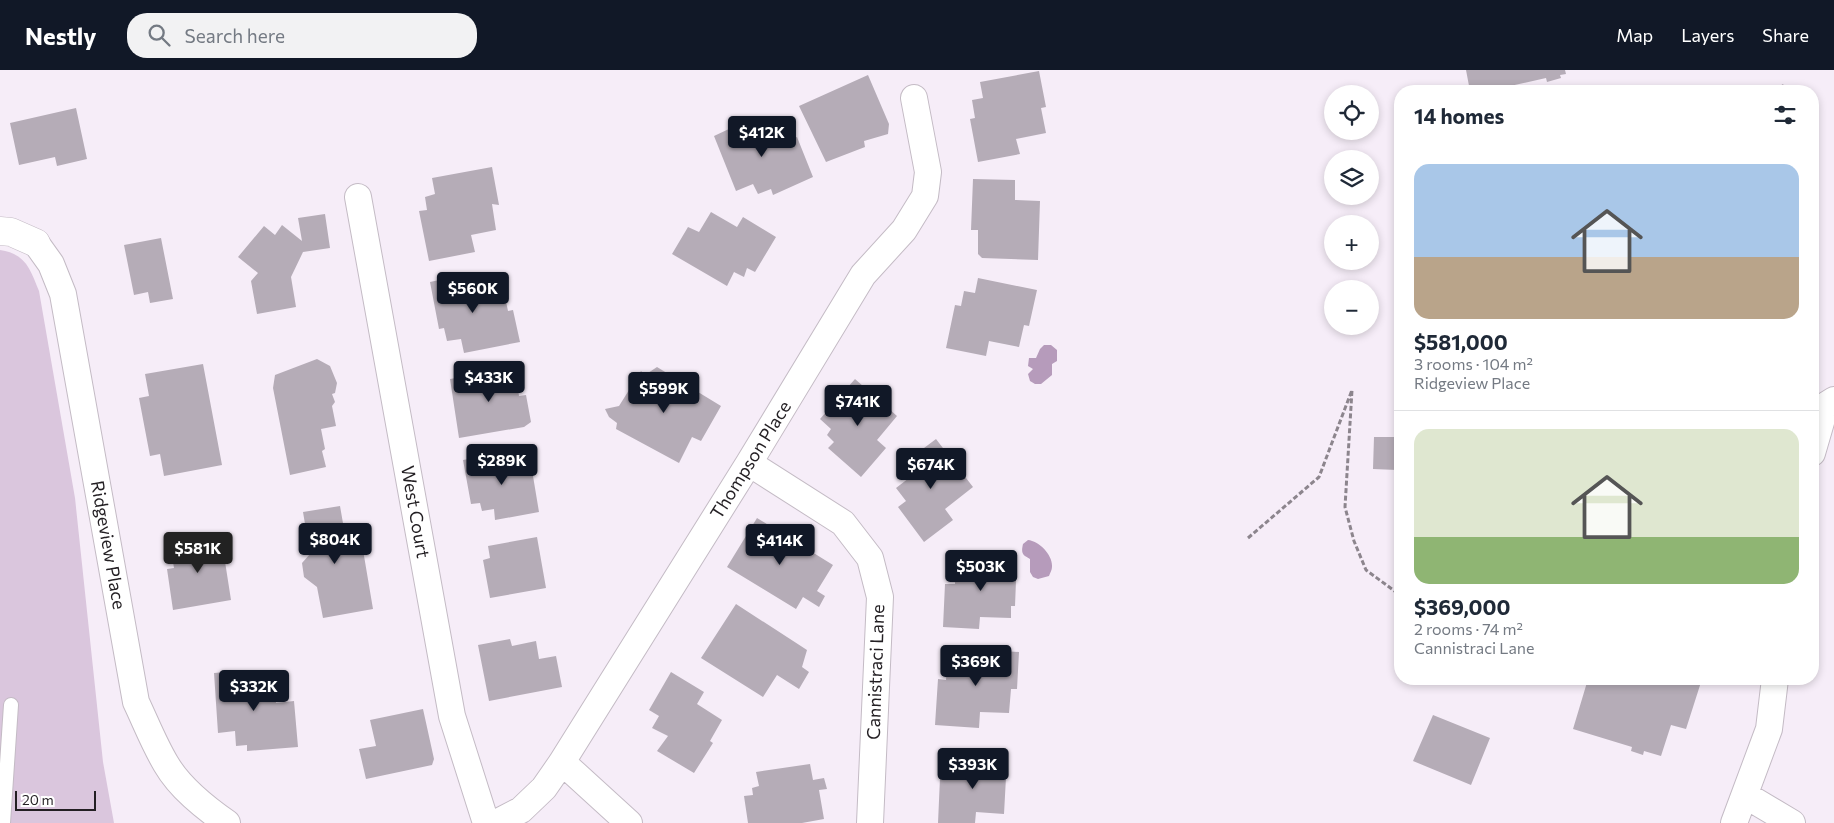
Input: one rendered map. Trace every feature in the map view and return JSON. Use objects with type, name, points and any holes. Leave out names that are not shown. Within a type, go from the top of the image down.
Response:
[{"type":"street","name":"Thompson Place","points":[[562,762],[749,463],[863,275],[904,230],[925,196],[928,172],[914,98]]},
{"type":"street","name":"West Court","points":[[358,197],[452,716],[486,823]]},
{"type":"street","points":[[0,231],[11,232],[36,243]]},
{"type":"street","name":"Ridgeview Place","points":[[36,243],[51,264],[63,294],[136,702],[167,766],[187,790],[226,823]]},
{"type":"street","points":[[1819,429],[1826,405],[1834,400]]},
{"type":"street","name":"Cannistraci Lane","points":[[749,463],[843,523],[870,558],[880,597],[870,823]]},
{"type":"street","points":[[1734,823],[1770,728],[1774,685]]},
{"type":"street","points":[[496,823],[521,810],[544,788],[562,762],[629,823]]},
{"type":"street","points":[[1745,796],[1792,823]]},
{"type":"lane","points":[[3,823],[11,705]]},
{"type":"path","points":[[1248,538],[1319,477],[1352,390],[1346,507],[1354,541],[1366,570],[1394,591]]},
{"type":"shaded area","points":[[0,250],[16,255],[26,264],[39,291],[75,498],[103,762],[114,823],[0,823]]},
{"type":"shaded area","points":[[1044,345],[1051,345],[1057,350],[1057,361],[1052,364],[1052,375],[1041,384],[1035,384],[1030,381],[1028,374],[1033,369],[1028,366],[1029,358],[1036,358]]},
{"type":"shaded area","points":[[1028,540],[1037,543],[1048,553],[1052,562],[1049,576],[1038,579],[1033,577],[1030,572],[1030,559],[1022,552],[1023,544]]},
{"type":"building","points":[[1466,70],[1565,70],[1566,74],[1560,75],[1561,78],[1547,82],[1546,78],[1514,85],[1469,85]]},
{"type":"building","points":[[1039,71],[1046,107],[1041,108],[1046,133],[1016,139],[1020,154],[978,162],[970,119],[975,118],[972,100],[983,98],[980,82]]},
{"type":"building","points":[[868,75],[889,124],[888,134],[864,141],[865,147],[826,162],[799,106]]},
{"type":"building","points":[[76,108],[87,159],[57,166],[55,157],[19,165],[10,123]]},
{"type":"building","points":[[771,117],[783,143],[797,137],[813,177],[773,195],[771,189],[758,194],[753,184],[736,191],[714,136],[746,121],[750,127]]},
{"type":"building","points":[[492,167],[499,205],[492,204],[496,230],[471,235],[475,252],[429,261],[419,211],[427,210],[425,197],[435,194],[432,178]]},
{"type":"building","points":[[973,179],[1015,180],[1015,200],[1040,201],[1038,260],[982,258],[978,254],[978,230],[971,230]]},
{"type":"building","points":[[711,212],[737,227],[743,217],[776,237],[755,272],[747,268],[744,277],[734,272],[727,286],[672,254],[688,227],[699,232]]},
{"type":"building","points":[[325,214],[330,248],[303,252],[291,277],[296,307],[257,314],[251,281],[258,273],[238,257],[264,226],[275,235],[282,225],[302,241],[298,218]]},
{"type":"building","points":[[161,238],[173,299],[150,303],[148,292],[134,295],[124,245]]},
{"type":"building","points":[[471,273],[475,292],[503,287],[508,311],[513,310],[520,342],[464,353],[461,339],[447,341],[444,328],[439,329],[430,282]]},
{"type":"building","points":[[978,278],[1037,290],[1029,326],[1024,325],[1019,347],[989,341],[986,356],[946,348],[955,305],[961,306],[964,291],[975,293]]},
{"type":"building","points":[[317,359],[330,366],[337,383],[335,393],[332,394],[335,402],[332,406],[336,426],[321,429],[325,449],[322,451],[326,467],[290,475],[273,388],[275,375]]},
{"type":"building","points":[[203,364],[222,465],[164,476],[160,454],[150,456],[139,398],[149,396],[145,374]]},
{"type":"building","points":[[657,367],[721,406],[701,441],[692,437],[679,463],[616,429],[617,423],[609,417],[605,409],[619,406],[641,371],[645,375]]},
{"type":"building","points":[[515,368],[519,396],[526,395],[531,422],[524,427],[459,438],[450,379]]},
{"type":"building","points":[[855,379],[897,416],[877,440],[886,448],[861,477],[828,448],[834,442],[827,435],[831,429],[820,419]]},
{"type":"building","points":[[1374,437],[1394,437],[1394,470],[1373,469]]},
{"type":"building","points":[[936,439],[973,487],[945,509],[953,520],[924,542],[898,507],[906,501],[896,488],[909,478],[900,466]]},
{"type":"building","points":[[503,453],[504,463],[530,458],[539,512],[495,520],[494,509],[482,511],[480,503],[471,504],[463,460]]},
{"type":"building","points":[[340,506],[347,546],[362,544],[373,609],[323,618],[317,587],[304,577],[302,563],[310,554],[303,512]]},
{"type":"building","points":[[757,518],[833,565],[817,591],[825,596],[819,607],[803,597],[796,609],[727,567]]},
{"type":"building","points":[[221,536],[231,600],[173,610],[167,569],[174,568],[170,544]]},
{"type":"building","points":[[537,537],[546,588],[490,598],[483,560],[490,558],[488,546]]},
{"type":"building","points":[[971,554],[1017,556],[1015,606],[1011,606],[1011,618],[980,617],[979,629],[943,627],[945,584],[955,584],[955,569],[971,570]]},
{"type":"building","points":[[736,604],[807,650],[802,667],[809,672],[799,689],[777,675],[763,697],[701,658]]},
{"type":"building","points":[[510,639],[512,646],[536,641],[539,659],[556,656],[562,687],[489,701],[478,645]]},
{"type":"building","points":[[958,648],[1019,652],[1017,689],[1011,689],[1009,713],[980,712],[979,728],[935,725],[938,679],[946,680],[947,664],[957,665]]},
{"type":"building","points":[[250,670],[250,677],[273,675],[276,703],[294,701],[298,747],[247,751],[247,745],[236,746],[235,731],[218,733],[214,673]]},
{"type":"building","points":[[671,672],[704,692],[697,704],[722,720],[710,741],[713,743],[694,773],[657,751],[668,736],[652,728],[659,716],[649,710]]},
{"type":"building","points":[[1586,685],[1700,685],[1686,729],[1671,725],[1661,756],[1644,751],[1643,755],[1631,751],[1632,747],[1573,729]]},
{"type":"building","points":[[423,709],[434,759],[432,765],[366,779],[359,749],[376,746],[370,720]]},
{"type":"building","points":[[1433,715],[1490,738],[1471,785],[1413,761]]},
{"type":"building","points":[[960,756],[1007,759],[1004,814],[976,812],[975,823],[938,823],[940,778],[950,778],[951,771],[959,772]]},
{"type":"building","points":[[810,764],[813,780],[824,778],[827,789],[819,790],[824,819],[802,823],[748,823],[744,796],[753,795],[752,788],[759,786],[756,772]]}]
